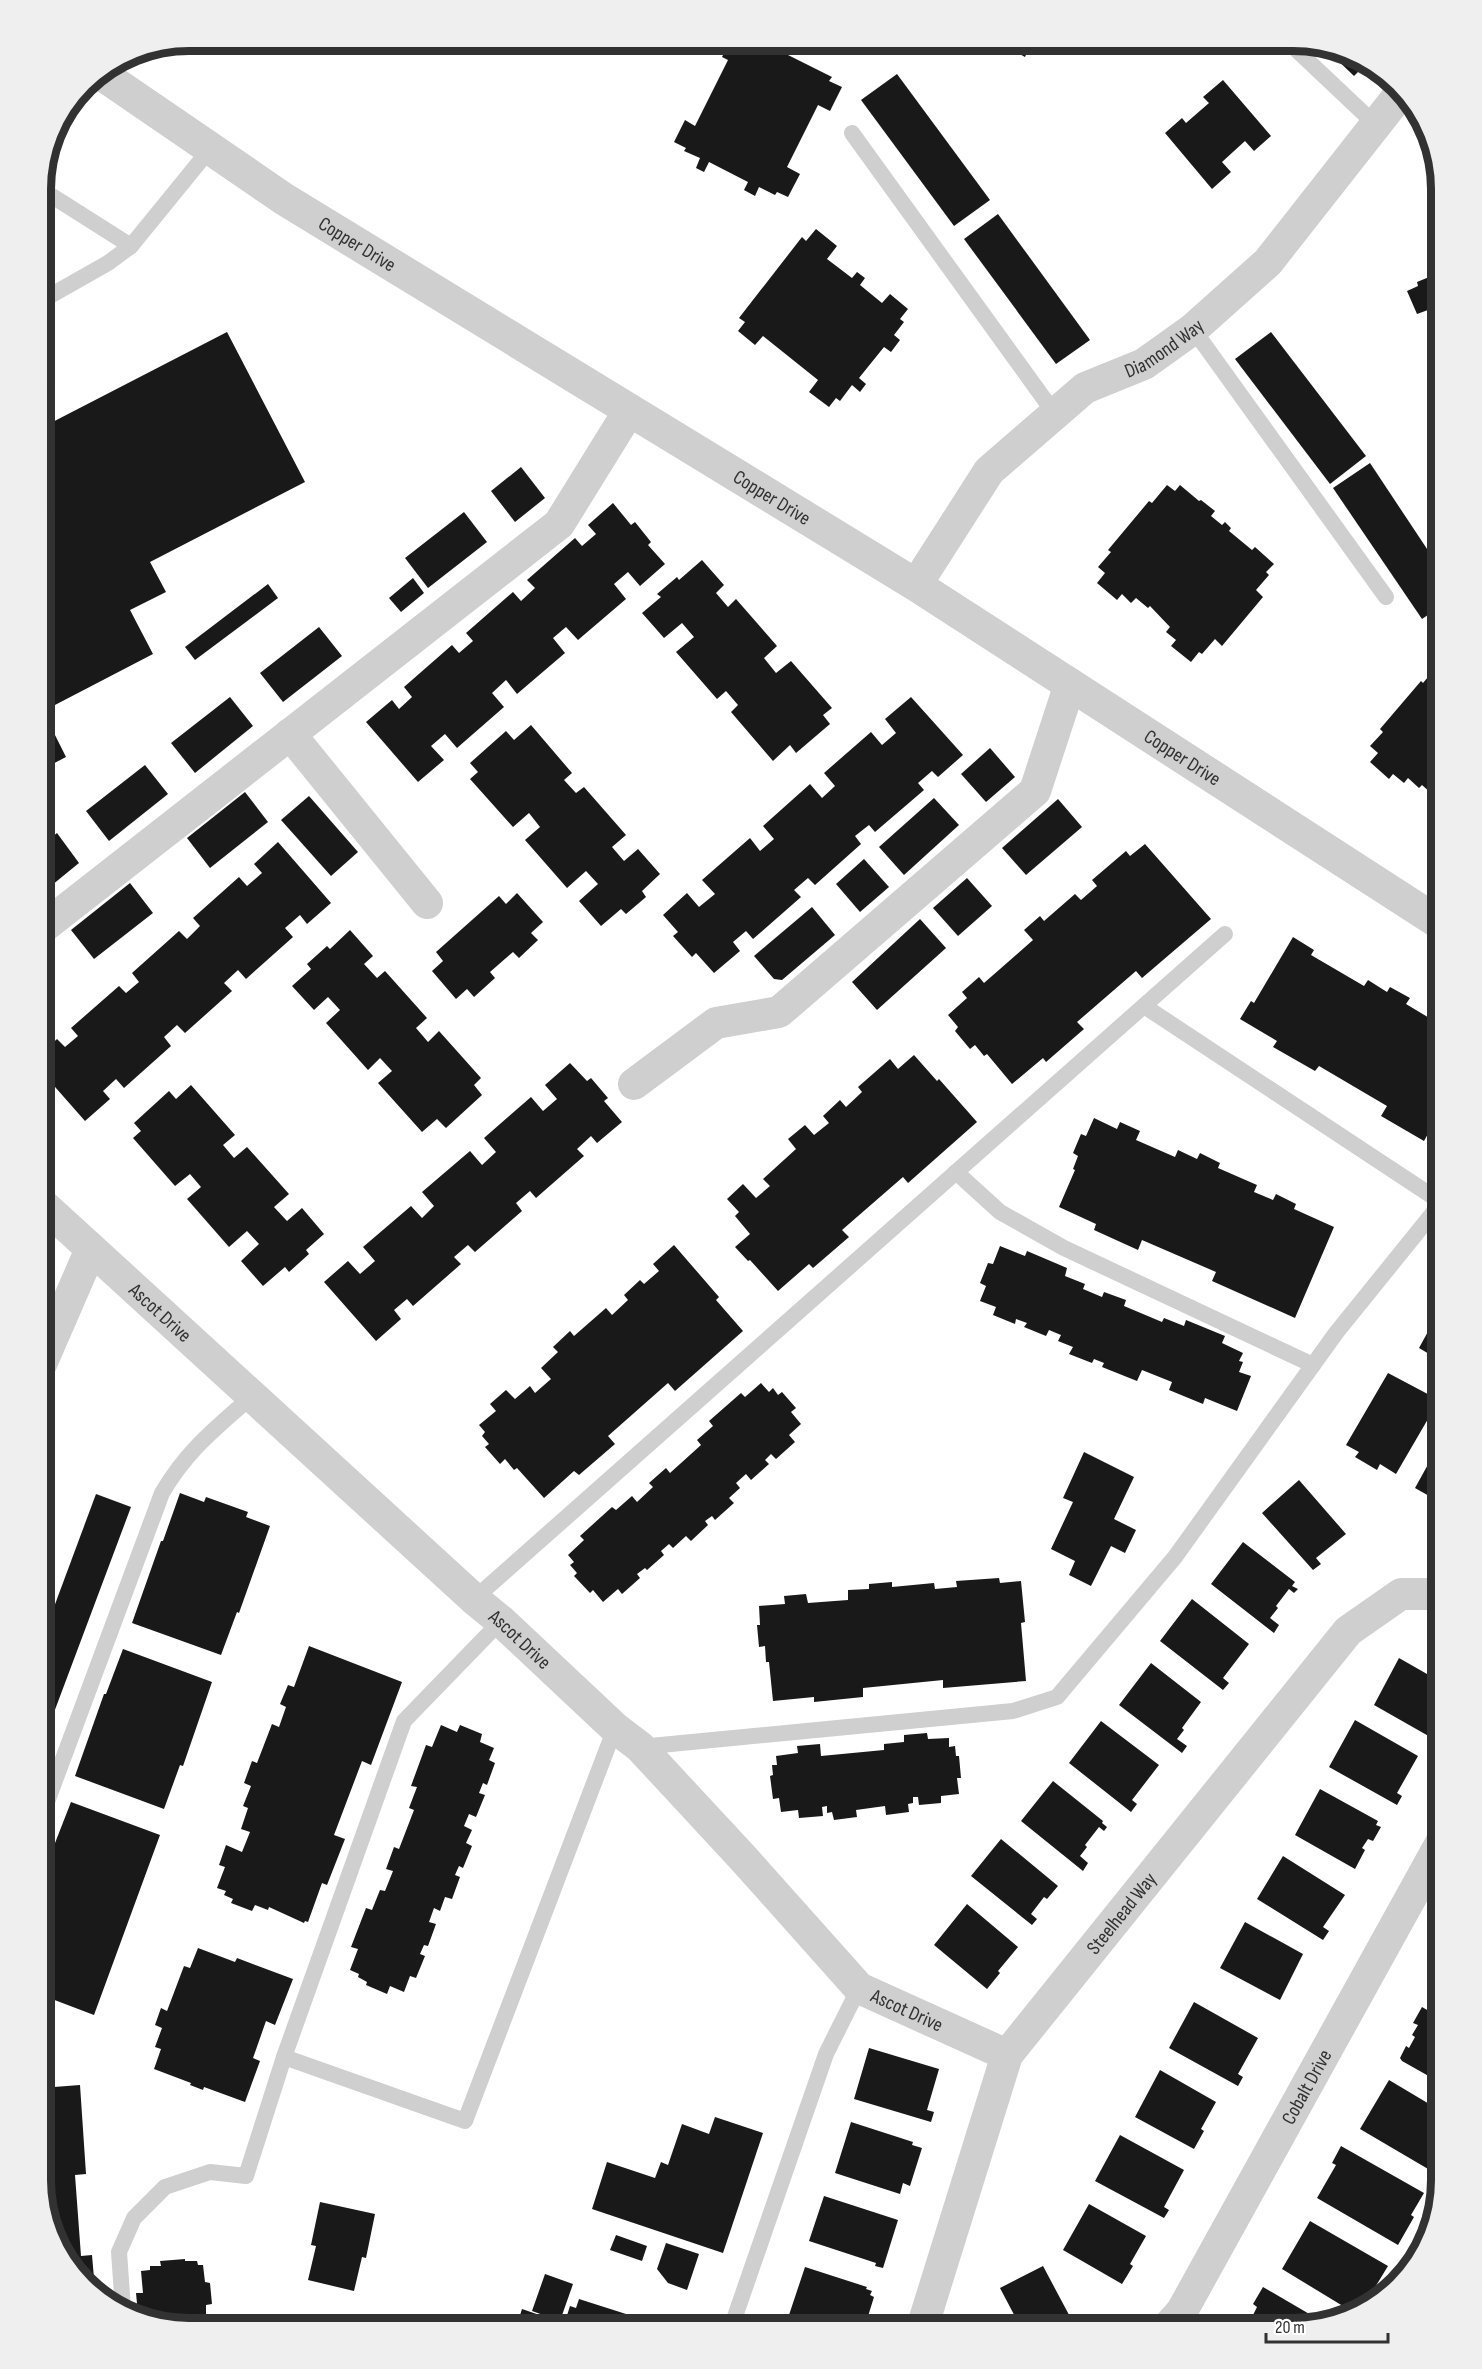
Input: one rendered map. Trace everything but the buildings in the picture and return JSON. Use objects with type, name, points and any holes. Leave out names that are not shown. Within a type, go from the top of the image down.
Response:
[{"type":"street","name":"Copper Drive","points":[[107,78],[284,199],[916,585],[1431,917]]},
{"type":"street","name":"Diamond Way","points":[[916,585],[989,471],[1086,388],[1144,364],[1193,328],[1268,262],[1397,98]]},
{"type":"street","points":[[51,921],[559,524],[629,411]]},
{"type":"street","points":[[634,1084],[716,1023],[779,1012],[1035,791],[1070,684]]},
{"type":"street","points":[[290,734],[428,903]]},
{"type":"street","name":"Ascot Drive","points":[[51,1212],[474,1599],[501,1621],[615,1728],[640,1747],[859,1988],[1007,2055]]},
{"type":"street","points":[[51,1341],[91,1249]]},
{"type":"street","name":"Steelhead Way","points":[[925,2318],[1007,2055],[1348,1631],[1401,1594],[1431,1594]]},
{"type":"street","name":"Cobalt Drive","points":[[1176,2318],[1182,2311],[1431,1863]]},
{"type":"lane","points":[[1298,51],[1376,124]]},
{"type":"lane","points":[[852,133],[1055,414]]},
{"type":"lane","points":[[51,295],[108,263],[131,246],[210,149]]},
{"type":"lane","points":[[51,195],[131,246]]},
{"type":"lane","points":[[1193,328],[1386,597]]},
{"type":"lane","points":[[474,1599],[1225,934]]},
{"type":"lane","points":[[1144,1006],[1431,1196]]},
{"type":"lane","points":[[956,1172],[1000,1212],[1064,1248],[1313,1365]]},
{"type":"lane","points":[[640,1747],[1013,1711],[1057,1697],[1175,1557],[1336,1333],[1431,1216]]},
{"type":"lane","points":[[51,1789],[162,1493],[179,1466],[201,1441],[252,1396]]},
{"type":"lane","points":[[122,2301],[119,2252],[134,2218],[165,2187],[210,2172],[246,2176],[284,2057],[404,1721],[501,1621]]},
{"type":"lane","points":[[284,2057],[465,2121],[615,1728]]},
{"type":"lane","points":[[734,2318],[826,2054],[859,1988]]}]
